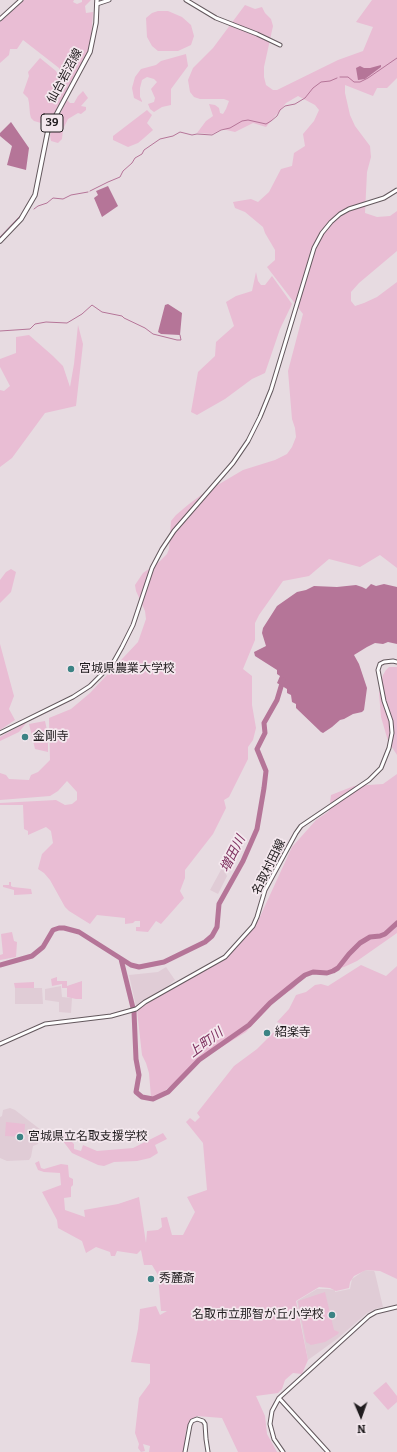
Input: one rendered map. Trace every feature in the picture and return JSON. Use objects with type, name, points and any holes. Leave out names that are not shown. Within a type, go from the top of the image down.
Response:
[{"type":"main road","name":"仙台岩沼線","points":[[0,241],[21,219],[36,195],[48,130],[90,52],[95,29],[97,2]]},
{"type":"street","points":[[0,19],[21,0]]},
{"type":"street","points":[[97,2],[109,0]]},
{"type":"street","points":[[186,0],[216,18],[280,45]]},
{"type":"street","points":[[0,733],[73,697],[90,686],[112,663],[133,625],[152,568],[162,549],[178,525],[233,463],[255,428],[271,390],[314,248],[322,232],[340,214],[349,209],[384,198],[397,190]]},
{"type":"street","name":"名取村田線","points":[[0,1044],[45,1024],[112,1016],[132,1010],[225,957],[253,926],[265,890],[301,826],[370,780],[381,768],[390,748],[392,733],[391,721],[384,701],[378,670],[380,664],[384,662],[397,662]]},
{"type":"street","points":[[283,1452],[274,1439],[270,1424],[272,1411],[279,1398],[369,1316],[376,1312],[397,1307]]},
{"type":"street","points":[[279,1398],[328,1452]]},
{"type":"street","points":[[185,1452],[190,1425],[192,1421],[197,1419],[203,1421],[205,1424],[208,1452]]},
{"type":"shaded area","points":[[24,0],[74,0],[73,2],[77,4],[82,2],[82,0],[91,0],[85,6],[86,13],[93,12],[91,41],[88,51],[48,125],[34,121],[31,118],[28,98],[23,93],[29,76],[28,72],[40,58],[56,71],[63,85],[65,84],[59,68],[23,40],[17,49],[10,49],[9,55],[0,63],[0,22]]},
{"type":"shaded area","points":[[372,0],[397,0],[397,78],[387,88],[377,88],[373,96],[345,85],[345,93],[350,115],[355,126],[370,146],[371,157],[367,172],[365,213],[377,217],[390,216],[397,211],[397,251],[359,283],[351,292],[351,301],[355,306],[364,303],[377,297],[397,282],[397,568],[380,555],[360,567],[329,559],[309,576],[283,581],[255,623],[255,640],[243,669],[252,676],[252,705],[256,728],[253,740],[248,747],[248,759],[229,797],[224,800],[226,808],[213,834],[185,870],[185,878],[180,891],[184,898],[161,924],[156,921],[148,932],[136,931],[136,927],[140,927],[140,921],[125,924],[125,918],[97,915],[90,924],[65,907],[50,880],[38,869],[42,854],[53,843],[51,831],[46,827],[28,835],[28,831],[24,829],[23,805],[0,805],[0,803],[56,800],[65,805],[72,804],[77,800],[77,792],[67,781],[58,791],[50,796],[0,800],[0,773],[6,775],[9,779],[29,780],[31,775],[38,772],[50,760],[49,718],[71,709],[90,693],[138,642],[146,619],[145,611],[136,591],[135,585],[143,573],[159,562],[167,554],[169,549],[171,521],[176,515],[204,493],[243,470],[275,460],[287,454],[296,437],[292,419],[288,371],[303,314],[267,267],[275,260],[275,250],[263,227],[245,212],[235,208],[233,202],[251,199],[258,202],[269,192],[281,169],[292,166],[294,153],[305,146],[303,134],[314,121],[319,110],[315,105],[298,96],[286,103],[266,127],[253,123],[235,132],[222,129],[212,134],[197,133],[206,121],[213,116],[209,104],[215,105],[219,108],[220,113],[223,114],[229,101],[224,99],[200,99],[194,97],[190,92],[188,80],[193,68],[213,48],[245,5],[255,9],[262,7],[271,19],[273,26],[264,67],[264,77],[266,85],[273,90],[277,90],[338,60],[363,51],[373,27],[356,22]]},
{"type":"shaded area","points":[[158,11],[168,11],[182,17],[191,25],[194,36],[191,45],[178,51],[158,51],[152,46],[147,37],[146,18],[152,13]]},
{"type":"shaded area","points":[[186,54],[188,66],[171,89],[171,105],[162,107],[154,112],[150,109],[148,104],[154,102],[155,98],[151,89],[157,82],[154,79],[147,77],[142,80],[140,88],[140,97],[142,102],[134,98],[132,88],[135,77],[141,69],[156,65],[161,61]]},
{"type":"shaded area","points":[[381,65],[381,67],[365,79],[358,80],[356,68],[360,66],[370,68]]},
{"type":"shaded area","points":[[83,91],[88,98],[81,106],[86,107],[86,110],[81,114],[78,113],[68,119],[63,129],[62,139],[58,143],[51,141],[50,135],[67,100],[70,103],[74,103]]},
{"type":"shaded area","points":[[147,110],[152,115],[147,123],[153,130],[144,138],[138,143],[128,147],[113,140],[113,136]]},
{"type":"shaded area","points":[[11,122],[29,148],[26,170],[7,165],[12,146],[0,136],[0,133]]},
{"type":"shaded area","points":[[108,186],[118,206],[102,217],[94,198],[98,195],[96,191]]},
{"type":"shaded area","points":[[256,272],[258,281],[261,285],[265,285],[272,276],[292,304],[280,329],[265,373],[252,379],[225,399],[197,415],[191,412],[198,372],[215,356],[216,342],[234,326],[226,302],[236,296],[252,291]]},
{"type":"shaded area","points":[[168,304],[182,313],[180,335],[161,334],[158,332],[165,305]]},
{"type":"shaded area","points":[[78,325],[83,344],[76,406],[45,413],[12,458],[0,467],[0,390],[4,391],[10,386],[0,367],[0,359],[16,353],[16,337],[29,335],[63,366],[70,387]]},
{"type":"shaded area","points":[[11,569],[16,572],[11,592],[0,603],[0,580],[6,572]]},
{"type":"shaded area","points":[[371,584],[376,586],[384,584],[397,587],[397,644],[388,642],[383,644],[375,643],[354,655],[359,664],[367,688],[364,710],[340,720],[323,733],[296,708],[296,704],[292,702],[291,695],[287,693],[287,689],[277,683],[280,676],[277,674],[277,670],[255,656],[254,652],[266,646],[262,633],[263,628],[277,606],[297,592],[314,586],[337,587],[356,585],[366,589]]},
{"type":"shaded area","points":[[0,644],[14,696],[9,709],[15,720],[0,730]]},
{"type":"shaded area","points":[[389,667],[397,667],[397,755],[388,741],[381,717],[379,693],[383,675]]},
{"type":"shaded area","points":[[45,721],[48,735],[48,752],[35,749],[29,724]]},
{"type":"shaded area","points":[[27,722],[19,732],[0,741],[0,737]]},
{"type":"shaded area","points":[[397,774],[397,933],[357,961],[344,967],[305,976],[293,989],[282,994],[246,1032],[202,1059],[161,1094],[151,1097],[149,1073],[142,1055],[137,1010],[173,987],[222,961],[243,940],[258,921],[292,847],[316,820],[329,811],[331,795],[354,786],[383,784]]},
{"type":"shaded area","points":[[222,868],[227,876],[218,894],[210,890]]},
{"type":"shaded area","points":[[9,882],[11,882],[11,886],[13,887],[31,889],[32,894],[14,895],[14,890],[3,887],[3,885],[9,885]]},
{"type":"shaded area","points":[[12,932],[14,941],[17,942],[16,957],[0,960],[0,955],[3,954],[1,934]]},
{"type":"shaded area","points":[[361,965],[386,976],[397,966],[397,1279],[380,1271],[366,1270],[354,1276],[350,1282],[349,1288],[336,1291],[330,1288],[319,1287],[296,1301],[308,1360],[302,1374],[293,1373],[285,1380],[282,1389],[278,1393],[256,1396],[265,1416],[267,1434],[277,1452],[238,1452],[222,1418],[197,1416],[190,1420],[186,1430],[184,1452],[149,1452],[150,1446],[143,1444],[145,1451],[141,1452],[138,1448],[139,1444],[135,1433],[139,1398],[150,1383],[150,1364],[131,1362],[138,1329],[140,1309],[156,1306],[160,1315],[167,1311],[161,1311],[158,1275],[152,1265],[144,1265],[141,1250],[137,1254],[117,1251],[115,1256],[111,1256],[110,1252],[96,1247],[86,1253],[82,1241],[58,1228],[57,1220],[42,1192],[61,1185],[60,1173],[38,1170],[35,1163],[39,1161],[41,1168],[44,1169],[61,1164],[68,1165],[69,1177],[73,1179],[73,1185],[71,1187],[71,1197],[64,1198],[65,1210],[85,1217],[84,1210],[118,1204],[139,1197],[146,1243],[147,1231],[158,1230],[162,1227],[161,1218],[167,1217],[172,1235],[183,1235],[195,1212],[187,1197],[207,1190],[203,1143],[186,1122],[190,1118],[195,1122],[200,1117],[197,1113],[234,1066],[257,1049],[282,1024],[277,1022],[289,1009],[296,995],[306,992],[315,985],[321,984],[328,986]]},
{"type":"shaded area","points":[[166,967],[175,980],[164,989],[136,1006],[129,975],[158,972]]},
{"type":"shaded area","points":[[57,977],[57,981],[67,981],[67,986],[82,981],[82,999],[67,997],[67,988],[62,988],[62,984],[52,986],[51,979]]},
{"type":"shaded area","points":[[34,982],[34,988],[15,988],[14,983]]},
{"type":"shaded area","points":[[61,986],[62,997],[72,998],[71,1013],[59,1012],[59,1002],[45,1000],[45,989]]},
{"type":"shaded area","points":[[15,988],[42,988],[43,1004],[15,1004]]},
{"type":"shaded area","name":"宮城県立名取支援学校","points":[[10,1108],[15,1110],[41,1130],[38,1144],[33,1146],[29,1160],[7,1161],[0,1158],[0,1117],[2,1116],[3,1110]]},
{"type":"shaded area","points":[[6,1122],[25,1124],[24,1137],[5,1136]]},
{"type":"shaded area","points":[[44,1133],[53,1136],[63,1133],[74,1144],[74,1149],[81,1151],[83,1145],[97,1151],[133,1148],[163,1133],[167,1139],[155,1145],[158,1153],[150,1158],[137,1161],[114,1162],[104,1166],[98,1165],[72,1153],[63,1141],[56,1142],[43,1139]]},
{"type":"shaded area","name":"名取市立那智が丘小学校","points":[[365,1270],[374,1271],[375,1273],[383,1307],[367,1313],[337,1339],[308,1360],[297,1301],[317,1289],[335,1290],[335,1292],[350,1289],[352,1279]]},
{"type":"shaded area","points":[[325,1292],[334,1330],[339,1332],[325,1342],[311,1345],[306,1342],[298,1301]]},
{"type":"shaded area","points":[[386,1382],[397,1396],[397,1402],[388,1410],[373,1393]]},
{"type":"waterway","points":[[340,77],[348,77],[354,82],[360,82],[397,58]]},
{"type":"waterway","points":[[90,191],[120,177],[123,171],[135,158],[160,139],[173,136],[180,132],[192,135],[212,135],[221,130],[230,128],[242,121],[248,120],[266,124],[277,116],[280,110],[285,106],[295,104],[305,98],[313,88],[321,82],[330,81],[337,78]]},
{"type":"waterway","points":[[34,209],[47,203],[53,198],[63,199],[71,195],[88,192]]},
{"type":"waterway","points":[[0,237],[22,214]]},
{"type":"waterway","points":[[0,331],[30,329],[35,324],[46,322],[67,323],[82,314],[92,305],[102,312],[122,316],[153,334],[177,340],[181,340],[180,335]]},
{"type":"waterway","name":"増田川","points":[[0,965],[32,956],[43,947],[53,930],[59,928],[79,932],[131,965],[139,967],[164,962],[205,942],[212,936],[217,927],[219,904],[243,861],[257,829],[266,771],[257,749],[265,733],[264,723],[277,700],[283,680]]},
{"type":"waterway","name":"上町川","points":[[121,959],[134,1012],[136,1059],[139,1075],[136,1092],[142,1097],[153,1099],[168,1092],[199,1060],[249,1025],[270,1003],[305,975],[313,972],[327,973],[333,971],[338,968],[360,943],[370,937],[385,934],[397,923]]},
{"type":"place","name":"宮城県農業大学校","points":[[71,669]]},
{"type":"place","name":"金剛寺","points":[[25,737]]},
{"type":"place","name":"紹楽寺","points":[[267,1033]]},
{"type":"place","name":"宮城県立名取支援学校","points":[[20,1137]]},
{"type":"place","name":"秀麓斎","points":[[151,1279]]},
{"type":"place","name":"名取市立那智が丘小学校","points":[[332,1315]]}]
